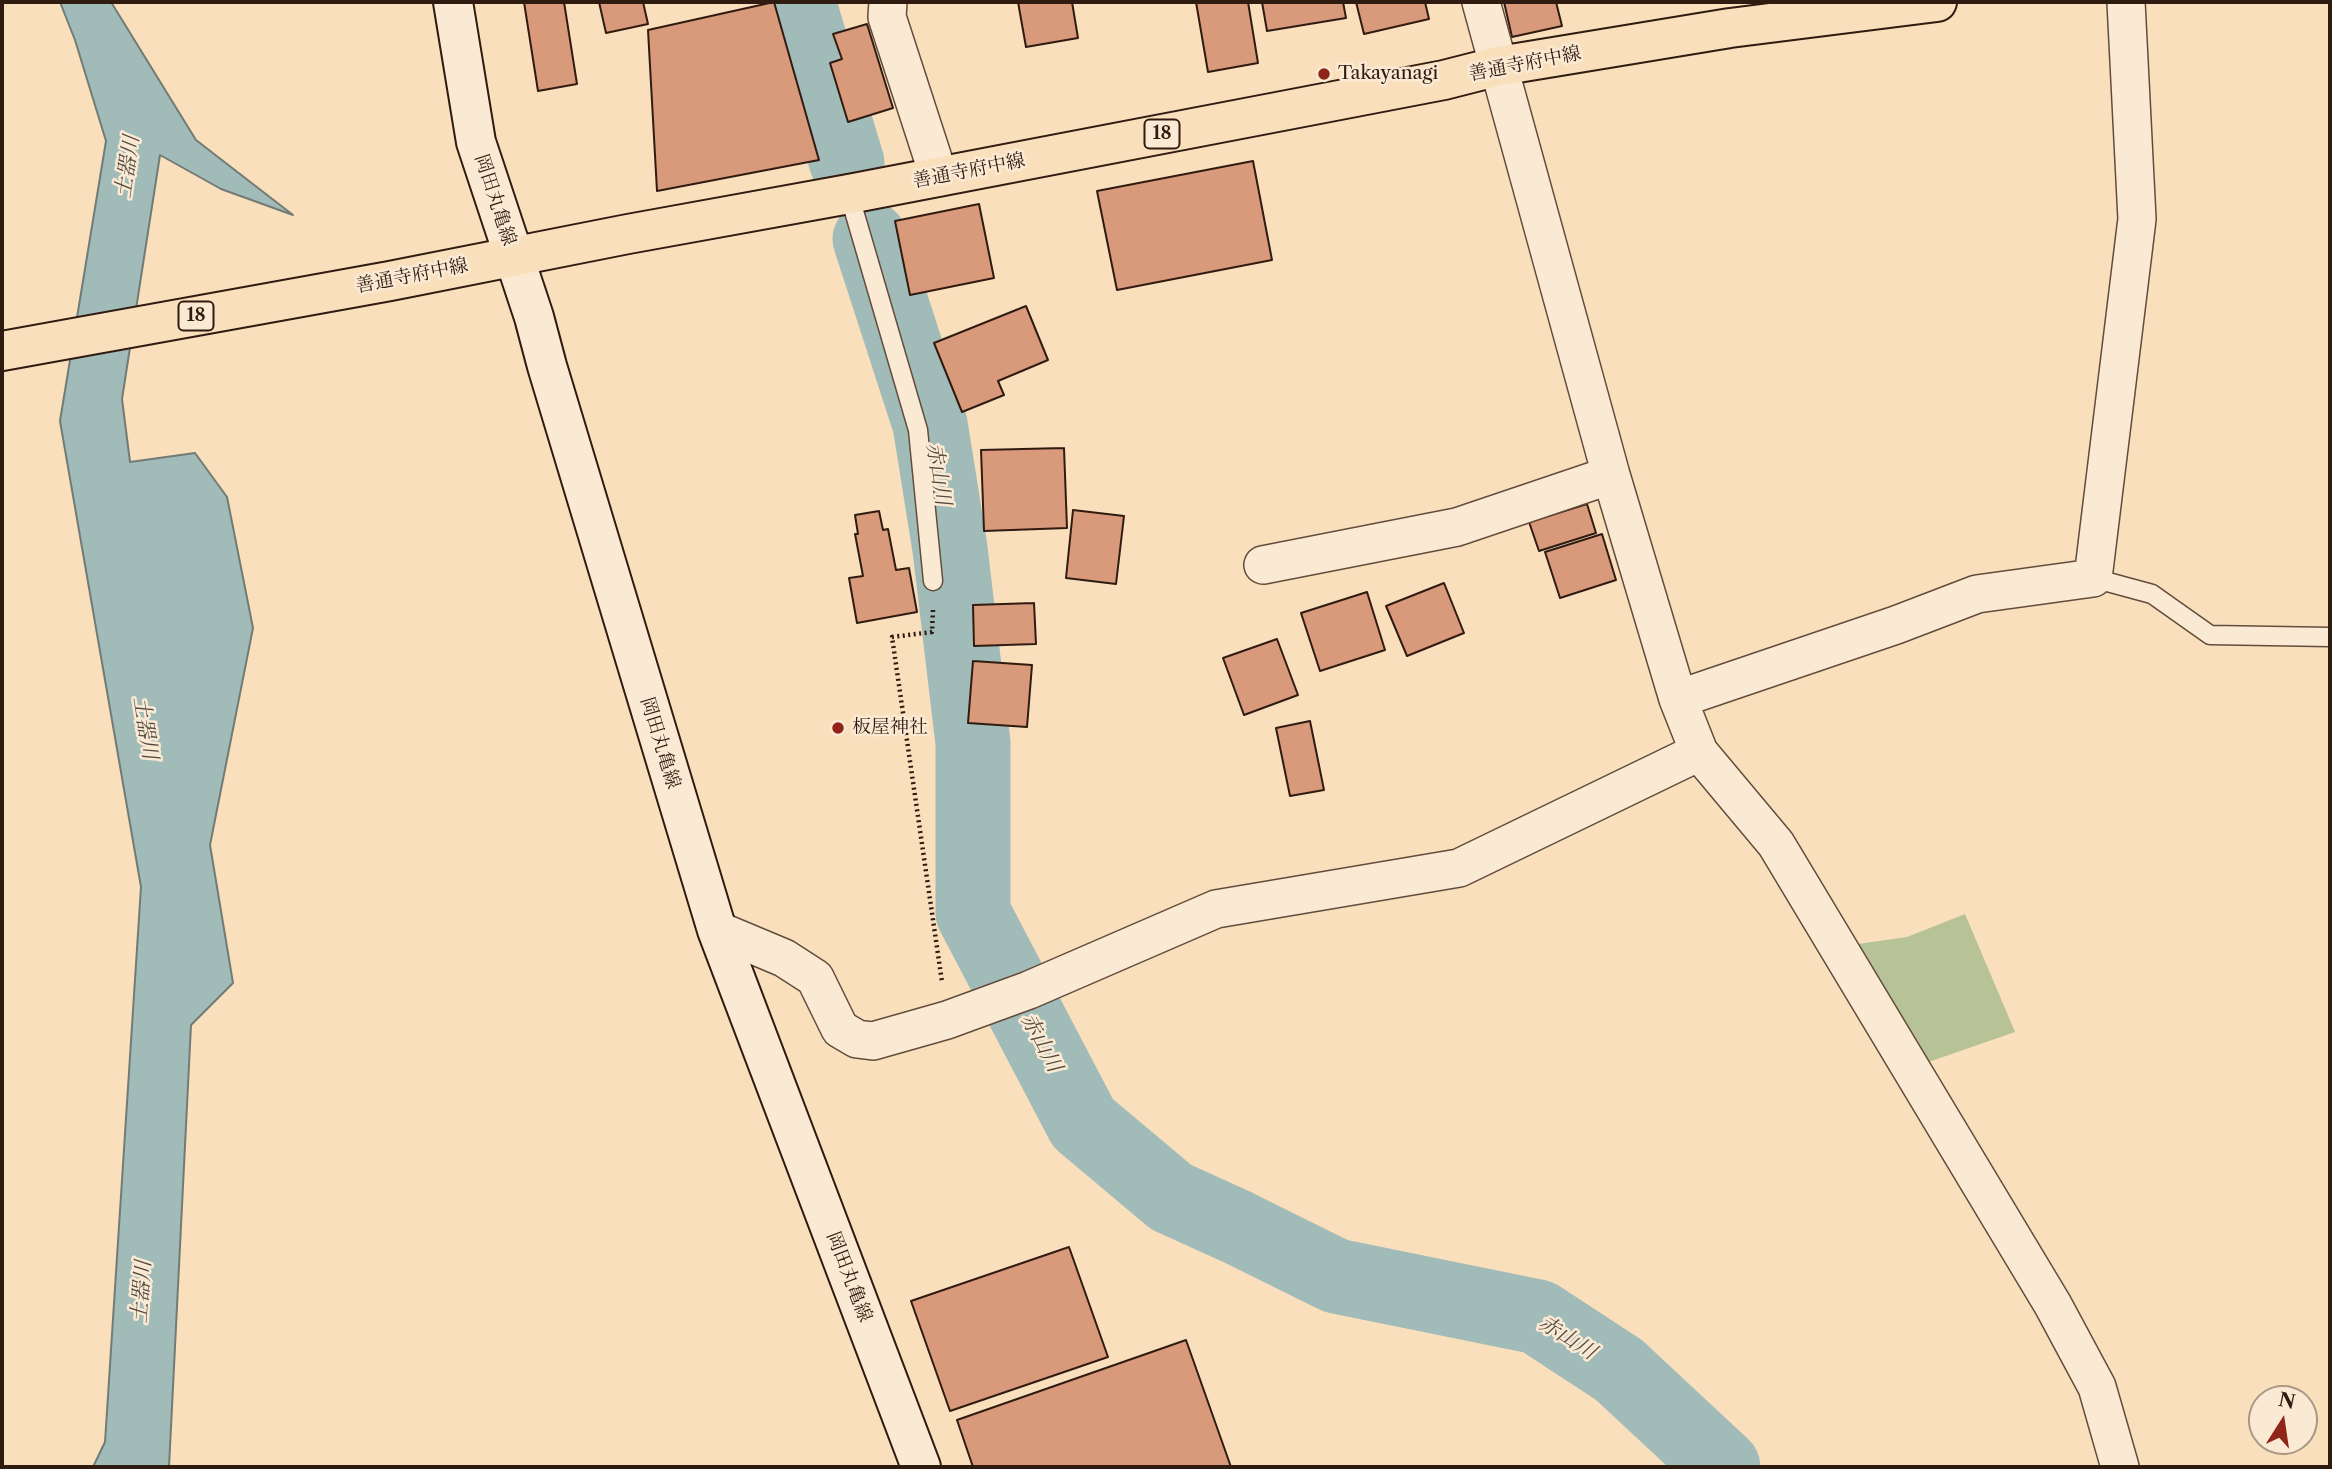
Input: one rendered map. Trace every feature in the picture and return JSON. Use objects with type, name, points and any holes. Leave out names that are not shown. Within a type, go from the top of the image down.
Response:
[{"type":"main road","name":"岡田丸亀線","points":[[453,2],[477,142],[534,317],[717,930],[921,1467]]},
{"type":"main road","name":"善通寺府中線","points":[[2,351],[939,177],[1444,80],[1499,66],[1741,26],[1937,2]]},
{"type":"street","points":[[888,2],[887,17],[939,177]]},
{"type":"street","points":[[1481,2],[1611,475],[1678,699],[1699,752],[1776,844],[2046,1293],[2097,1387],[2120,1467]]},
{"type":"street","points":[[1678,699],[1896,625],[1977,594],[2092,578],[2137,219],[2126,2]]},
{"type":"street","points":[[1263,565],[1457,527],[1611,475]]},
{"type":"street","points":[[717,930],[785,958],[815,978],[840,1029],[857,1039],[873,1041],[947,1020],[1018,994],[1216,909],[1460,868],[1699,752]]},
{"type":"lane","points":[[849,194],[918,430],[933,581]]},
{"type":"lane","points":[[2092,578],[2152,594],[2210,635],[2330,637]]},
{"type":"path","points":[[933,581],[932,632],[892,637],[947,1020]]},
{"type":"green space","points":[[1965,914],[2015,1032],[1917,1066],[1851,945],[1907,937]]},
{"type":"water","name":"土器川","points":[[60,2],[111,2],[196,140],[293,215],[221,189],[160,155],[122,399],[130,462],[195,453],[227,497],[253,628],[210,845],[233,983],[191,1025],[169,1467],[93,1467],[105,1442],[141,887],[60,421],[106,141],[75,40]]},
{"type":"building","points":[[524,2],[564,2],[577,84],[538,91]]},
{"type":"building","points":[[599,2],[643,2],[648,24],[606,33]]},
{"type":"building","points":[[774,2],[819,160],[657,191],[648,30]]},
{"type":"building","points":[[1018,2],[1072,2],[1078,38],[1026,47]]},
{"type":"building","points":[[1196,2],[1248,2],[1258,63],[1208,72]]},
{"type":"building","points":[[1262,2],[1343,2],[1346,18],[1267,31]]},
{"type":"building","points":[[1356,2],[1425,2],[1429,19],[1364,34]]},
{"type":"building","points":[[1504,2],[1556,2],[1562,26],[1512,37]]},
{"type":"building","points":[[867,24],[893,108],[848,122],[830,63],[842,59],[833,34]]},
{"type":"building","points":[[1253,161],[1272,260],[1117,290],[1097,191]]},
{"type":"building","points":[[979,204],[994,278],[910,295],[895,221]]},
{"type":"building","points":[[1026,306],[1048,360],[998,381],[1004,395],[962,412],[934,343]]},
{"type":"building","points":[[1064,448],[1067,528],[984,531],[981,450]]},
{"type":"building","points":[[1587,504],[1596,533],[1539,551],[1529,522]]},
{"type":"building","points":[[1073,510],[1124,516],[1116,584],[1066,578]]},
{"type":"building","points":[[879,511],[883,530],[888,529],[896,570],[909,568],[917,612],[857,623],[849,578],[863,576],[855,534],[858,534],[855,515]]},
{"type":"building","points":[[1602,534],[1616,580],[1560,598],[1545,552]]},
{"type":"building","points":[[1444,583],[1464,633],[1407,656],[1386,606]]},
{"type":"building","points":[[1367,592],[1385,650],[1320,671],[1301,613]]},
{"type":"building","points":[[1034,603],[1036,644],[974,646],[973,605]]},
{"type":"building","points":[[1277,639],[1298,695],[1244,715],[1223,658]]},
{"type":"building","points":[[973,661],[1032,665],[1027,727],[968,723]]},
{"type":"building","points":[[1310,721],[1324,790],[1290,796],[1276,728]]},
{"type":"building","points":[[1069,1247],[1108,1357],[950,1411],[911,1301]]},
{"type":"building","points":[[1186,1340],[1231,1467],[973,1467],[957,1420]]},
{"type":"waterway","name":"赤山川","points":[[798,2],[847,163]]},
{"type":"waterway","name":"赤山川","points":[[870,239],[930,424],[950,549],[973,743],[973,913],[1083,1123],[1171,1197],[1336,1276],[1538,1317],[1619,1370],[1723,1467]]},
{"type":"place","name":"Takayanagi","points":[[1324,74]]},
{"type":"place","name":"板屋神社","points":[[838,728]]}]
